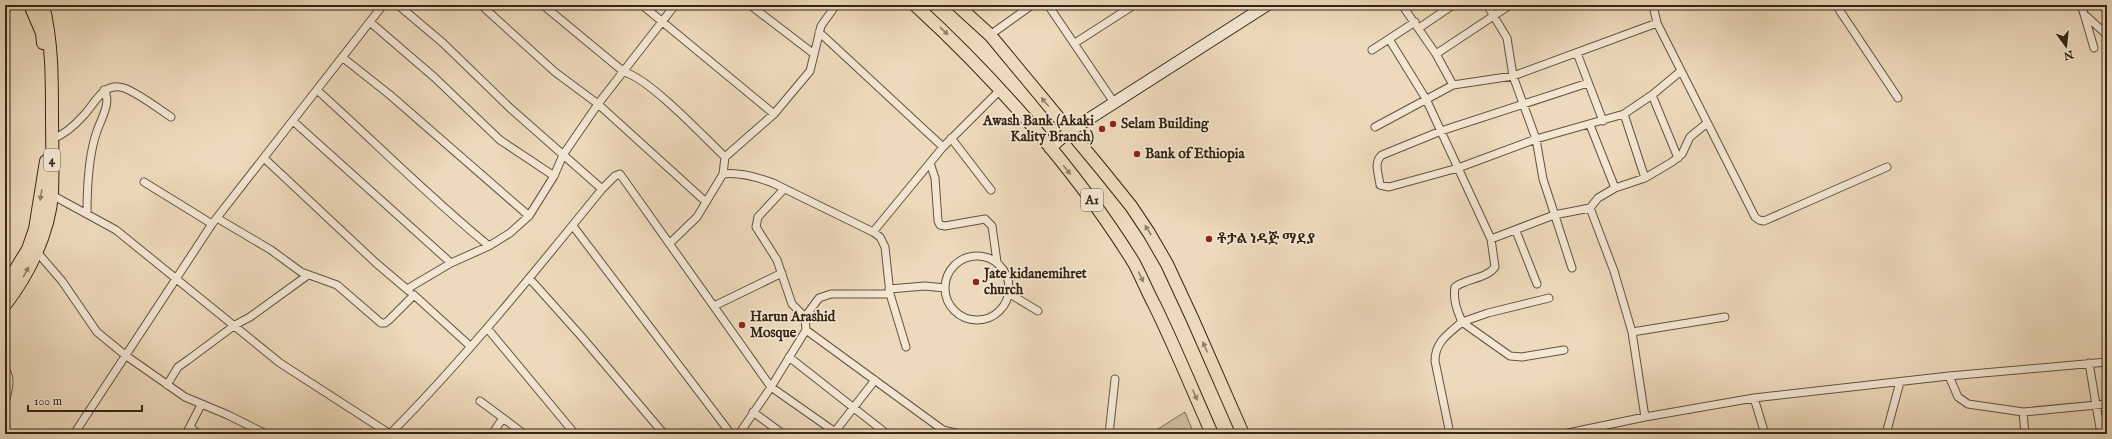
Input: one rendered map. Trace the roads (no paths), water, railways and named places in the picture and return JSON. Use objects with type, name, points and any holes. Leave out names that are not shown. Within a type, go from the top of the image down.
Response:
[{"type":"main road","points":[[5,287],[28,249],[35,229],[47,152],[47,92],[42,33],[30,5]]},
{"type":"main road","name":"4","points":[[5,305],[15,292],[37,252],[52,195],[52,65],[49,29],[43,5]]},
{"type":"main road","name":"A1","points":[[915,5],[945,32],[1000,90],[1050,148],[1098,208],[1134,265],[1166,328],[1212,434]]},
{"type":"main road","name":"A1","points":[[957,5],[990,35],[1131,206],[1167,264],[1243,434]]},
{"type":"street","points":[[74,434],[212,224],[265,159],[293,120],[383,5]]},
{"type":"street","points":[[398,5],[443,43],[510,108],[602,189]]},
{"type":"street","points":[[481,5],[555,72],[598,104],[706,202]]},
{"type":"street","points":[[543,5],[624,72],[631,74],[651,89],[725,157]]},
{"type":"street","points":[[642,5],[664,21],[774,114]]},
{"type":"street","points":[[407,289],[451,263],[488,246],[510,233],[529,216],[554,176],[563,155],[598,104],[675,5]]},
{"type":"street","points":[[750,5],[814,54]]},
{"type":"street","points":[[670,242],[697,217],[723,174],[725,157],[774,114],[810,71],[819,32],[824,20],[836,5]]},
{"type":"street","points":[[990,35],[1032,5]]},
{"type":"street","points":[[1048,5],[1115,104]]},
{"type":"street","points":[[1075,43],[1134,5]]},
{"type":"street","points":[[1050,148],[1070,132],[1115,104],[1253,9],[1267,5]]},
{"type":"street","points":[[1402,5],[1436,54],[1453,85]]},
{"type":"street","points":[[1372,50],[1389,39],[1453,5]]},
{"type":"street","points":[[1487,5],[1507,38],[1513,76],[1536,139],[1543,179],[1572,268]]},
{"type":"street","points":[[1436,54],[1510,5]]},
{"type":"street","points":[[1653,5],[1657,23],[1706,123],[1755,217],[1759,220],[1764,220],[1887,167]]},
{"type":"street","points":[[1836,5],[1898,98]]},
{"type":"street","points":[[2081,5],[2094,48]]},
{"type":"street","points":[[2084,14],[2107,35]]},
{"type":"street","points":[[370,22],[434,77],[500,140],[554,176]]},
{"type":"street","points":[[1375,127],[1453,85],[1513,76],[1657,23]]},
{"type":"street","points":[[819,32],[943,147]]},
{"type":"street","points":[[1389,39],[1426,99],[1492,238],[1495,267],[1491,272],[1461,283],[1455,287],[1455,304],[1462,322],[1510,356],[1522,357],[1564,350]]},
{"type":"street","points":[[1577,53],[1603,121]]},
{"type":"street","points":[[342,57],[390,95],[529,216]]},
{"type":"street","points":[[1588,83],[1441,131],[1378,158],[1377,163],[1380,185],[1389,187],[1458,168],[1536,139],[1590,125],[1624,114],[1652,95],[1681,71]]},
{"type":"street","points":[[52,139],[69,129],[84,115],[104,90],[118,86],[125,88],[171,117]]},
{"type":"street","points":[[86,214],[87,192],[94,141],[106,107],[106,93],[104,90]]},
{"type":"street","points":[[317,90],[445,210],[488,246]]},
{"type":"street","points":[[873,232],[951,138],[1000,90]]},
{"type":"street","points":[[1652,95],[1678,158]]},
{"type":"street","points":[[1624,114],[1645,178]]},
{"type":"street","points":[[293,120],[451,263]]},
{"type":"street","points":[[1492,238],[1516,231],[1554,215],[1590,208],[1598,198],[1615,188],[1645,178],[1678,158],[1690,137],[1706,123]]},
{"type":"street","points":[[1590,125],[1615,188]]},
{"type":"street","points":[[951,138],[991,190]]},
{"type":"street","points":[[265,159],[376,263],[414,294],[470,346]]},
{"type":"street","points":[[930,163],[935,178],[938,221],[940,225],[945,226],[985,219],[989,221],[992,226],[997,262]]},
{"type":"street","points":[[52,195],[116,230],[235,324],[280,363],[390,434],[434,390],[470,346],[530,279],[602,189],[615,176],[620,174],[623,176],[670,242],[771,387],[835,433],[875,380]]},
{"type":"street","points":[[723,174],[740,174],[763,179],[873,232],[880,237],[884,247],[890,291],[906,347]]},
{"type":"street","points":[[144,182],[212,224]]},
{"type":"street","points":[[784,189],[756,221],[756,227],[777,260],[789,298],[796,309],[805,317]]},
{"type":"street","points":[[1590,208],[1614,272],[1632,332],[1645,417]]},
{"type":"street","points":[[217,218],[271,250],[301,272],[331,282],[342,288],[381,323],[385,323],[389,320],[414,294]]},
{"type":"street","points":[[573,226],[731,434]]},
{"type":"street","points":[[1516,231],[1537,284]]},
{"type":"street","points":[[37,252],[62,281],[97,332],[125,355],[185,398],[228,415],[266,434]]},
{"type":"street","points":[[974,256],[986,257],[997,262],[1005,271],[1010,282],[1010,294],[1005,305],[997,314],[987,319],[975,320],[963,317],[954,310],[947,300],[945,288],[947,277],[953,266],[963,259],[974,256]]},
{"type":"street","points":[[714,306],[782,272]]},
{"type":"street","points":[[167,385],[178,368],[235,324],[250,317],[308,275]]},
{"type":"street","points":[[530,279],[581,336],[664,434]]},
{"type":"street","points":[[739,434],[771,387],[806,330],[805,317],[814,303],[824,294],[890,291],[925,286],[945,288]]},
{"type":"street","points":[[1010,294],[1038,311]]},
{"type":"street","points":[[1450,434],[1435,361],[1435,353],[1438,345],[1462,322],[1488,313],[1549,298]]},
{"type":"street","points":[[1632,332],[1726,317]]},
{"type":"street","points":[[487,328],[575,434]]},
{"type":"street","points":[[806,330],[875,380],[941,432],[960,434]]},
{"type":"street","points":[[789,357],[888,434]]},
{"type":"street","points":[[1563,434],[1645,417],[1754,398],[1948,376],[2107,362]]},
{"type":"street","points":[[2089,364],[2101,434]]},
{"type":"street","points":[[5,370],[8,373],[9,380],[5,404]]},
{"type":"street","points":[[1948,376],[1962,402],[2023,412],[2107,404]]},
{"type":"street","points":[[1109,434],[1115,379]]},
{"type":"street","points":[[1886,434],[1900,382]]},
{"type":"street","points":[[1754,398],[1765,434]]},
{"type":"street","points":[[480,401],[524,434]]},
{"type":"street","points":[[198,434],[188,431],[201,405]]},
{"type":"street","points":[[753,412],[783,434]]},
{"type":"street","points":[[2023,412],[2025,434]]},
{"type":"street","points":[[492,434],[503,418]]},
{"type":"place","name":"Selam Building","points":[[1113,124]]},
{"type":"place","name":"Awash Bank (Akaki Kality Branch)","points":[[1102,129]]},
{"type":"place","name":"Bank of Ethiopia","points":[[1137,154]]},
{"type":"place","name":"ቶታል ነዳጅ ማደያ","points":[[1209,239]]},
{"type":"place","name":"Jate kidanemihret church","points":[[976,282]]},
{"type":"place","name":"Harun Arashid Mosque","points":[[742,325]]}]
